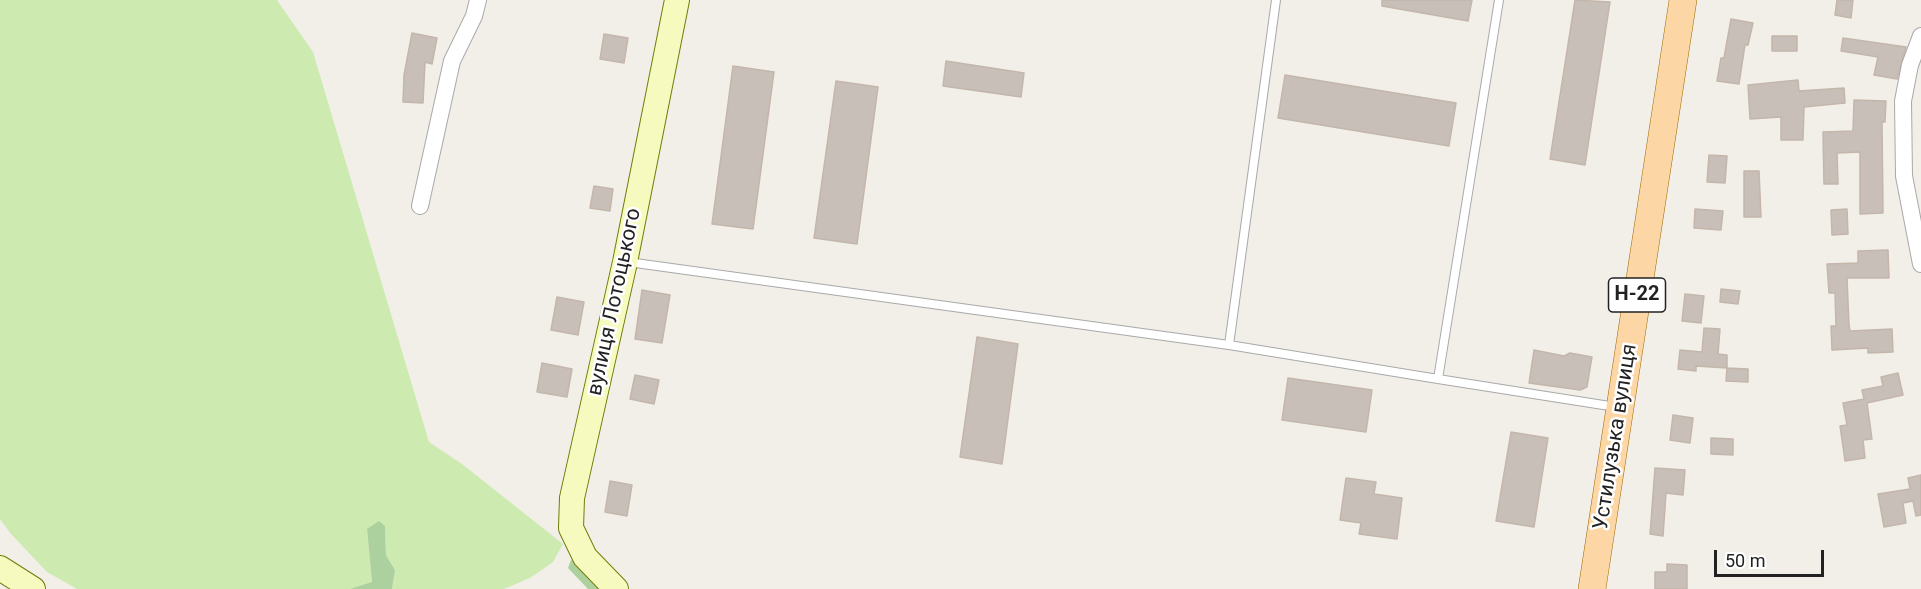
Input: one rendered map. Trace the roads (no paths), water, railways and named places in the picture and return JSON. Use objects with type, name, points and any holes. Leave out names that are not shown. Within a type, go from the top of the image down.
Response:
[{"type":"main road","name":"Устилузька вулиця","points":[[1592,589],[1683,0]]},
{"type":"street","points":[[420,206],[452,61],[474,16],[478,0]]},
{"type":"street","name":"вулиця Лотоцького","points":[[616,589],[585,557],[571,528],[572,498],[625,261],[677,0]]},
{"type":"street","points":[[1921,36],[1910,65],[1903,101],[1904,176],[1918,228],[1921,264]]},
{"type":"street","points":[[0,568],[33,589]]},
{"type":"lane","points":[[1229,345],[1276,0]]},
{"type":"lane","points":[[1438,379],[1499,0]]},
{"type":"lane","points":[[625,261],[1229,345],[1620,408]]}]
